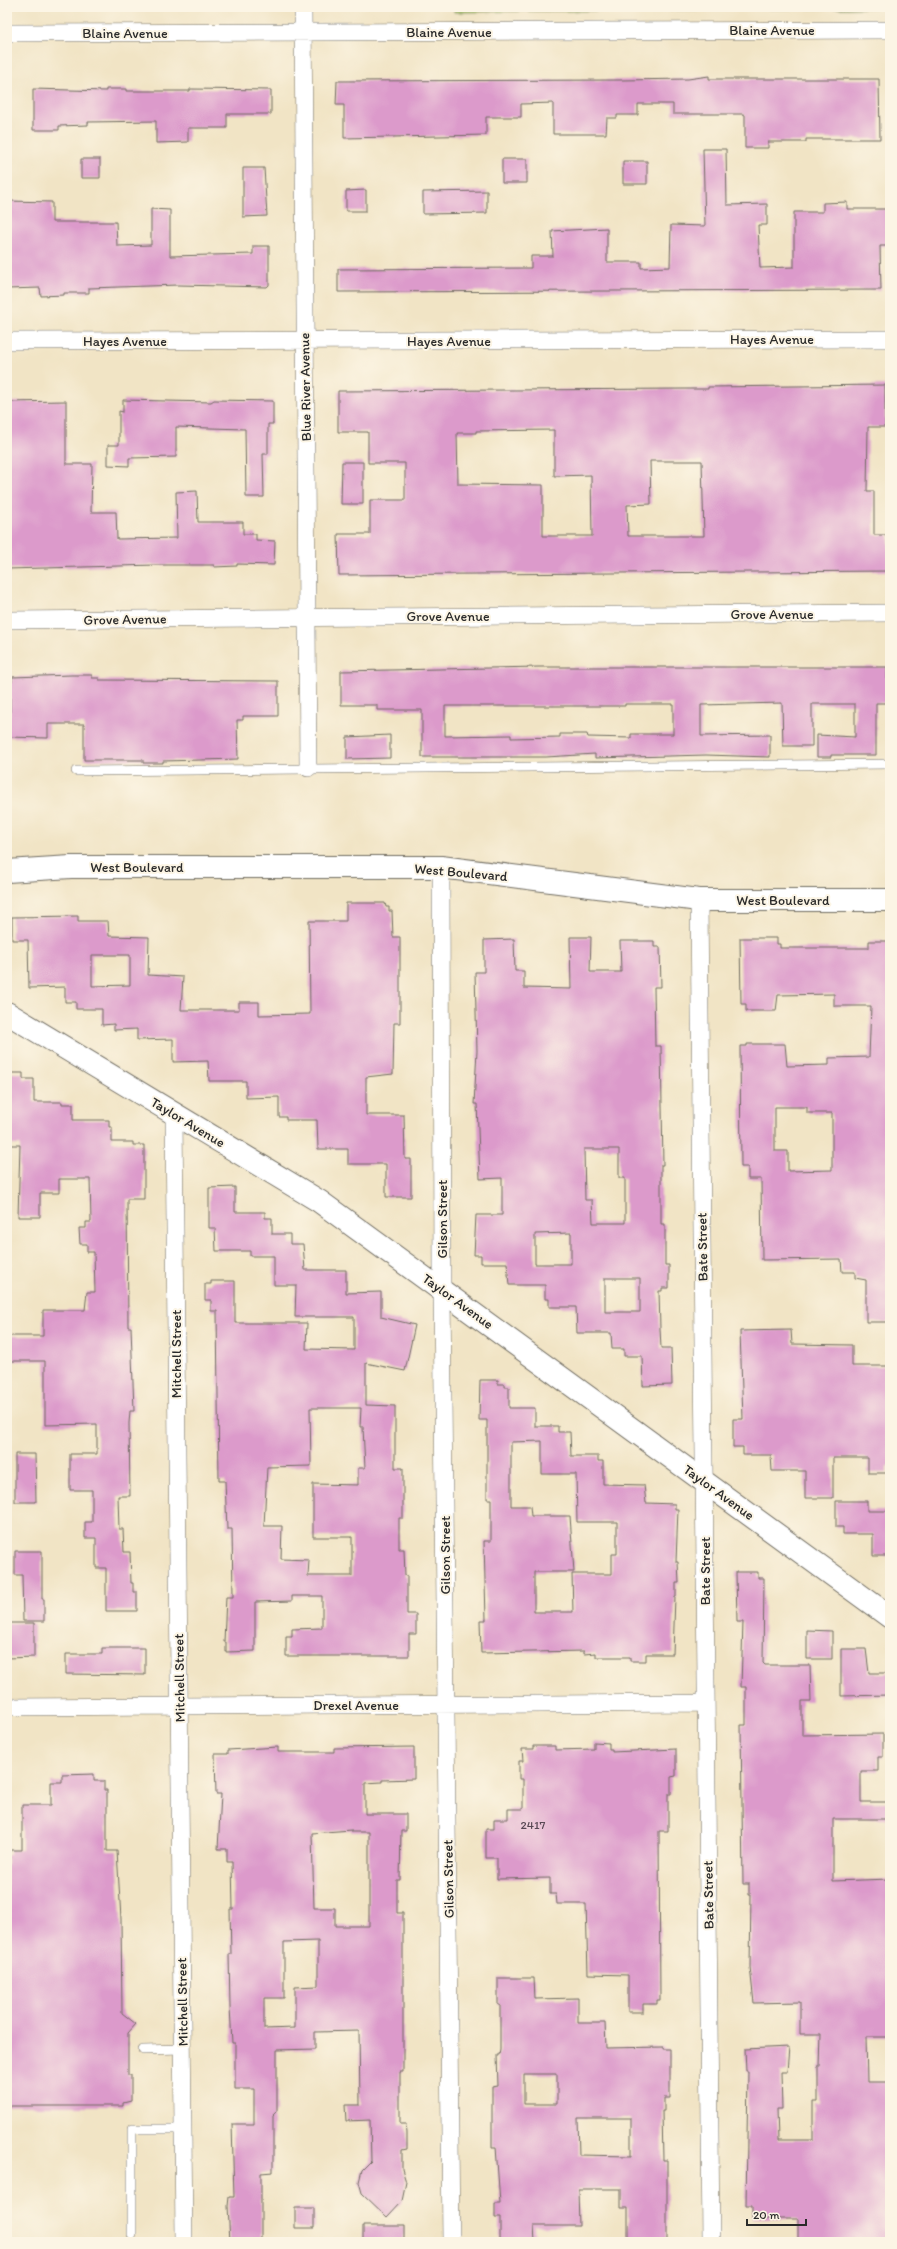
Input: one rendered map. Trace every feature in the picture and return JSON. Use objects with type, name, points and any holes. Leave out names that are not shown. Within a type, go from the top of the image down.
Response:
[{"type":"street","name":"Blue River Avenue","points":[[302,7],[308,768]]},
{"type":"street","name":"Blaine Avenue","points":[[7,33],[890,30]]},
{"type":"street","name":"Hayes Avenue","points":[[7,341],[890,339]]},
{"type":"street","name":"Grove Avenue","points":[[7,620],[307,616],[890,613]]},
{"type":"street","name":"West Boulevard","points":[[7,871],[70,867],[441,867],[699,900],[890,900]]},
{"type":"street","name":"Gilson Street","points":[[441,867],[442,1290],[451,2242]]},
{"type":"street","name":"Bate Street","points":[[699,900],[711,2242]]},
{"type":"street","name":"Taylor Avenue","points":[[7,1013],[319,1201],[890,1617]]},
{"type":"street","name":"Mitchell Street","points":[[174,1114],[184,2242]]},
{"type":"street","name":"Drexel Avenue","points":[[7,1707],[706,1702]]},
{"type":"lane","points":[[76,771],[890,764]]},
{"type":"lane","points":[[143,2050],[182,2049]]},
{"type":"lane","points":[[132,2235],[132,2129],[183,2129]]},
{"type":"green space","points":[[454,7],[890,7],[890,8],[454,12]]},
{"type":"building","points":[[709,76],[709,79],[879,79],[880,139],[806,139],[806,142],[768,142],[768,148],[745,148],[745,115],[673,114],[673,104],[638,104],[638,115],[617,115],[617,118],[607,118],[606,134],[553,134],[553,103],[521,104],[521,117],[486,117],[486,135],[344,138],[344,105],[336,105],[337,81],[622,80],[688,79]]},
{"type":"building","points":[[33,89],[106,91],[106,89],[126,89],[126,91],[190,91],[190,89],[271,90],[271,114],[227,114],[227,128],[188,128],[188,142],[156,143],[156,121],[88,122],[88,125],[59,126],[59,130],[33,130]]},
{"type":"building","points":[[703,149],[726,149],[727,205],[767,204],[767,225],[758,225],[760,268],[794,267],[794,212],[823,212],[823,203],[847,202],[847,209],[887,209],[887,246],[880,246],[881,290],[338,292],[338,269],[531,268],[531,256],[553,256],[552,231],[607,228],[607,262],[641,262],[641,268],[670,267],[671,225],[705,226]]},
{"type":"building","points":[[81,159],[100,159],[100,178],[81,178]]},
{"type":"building","points":[[502,159],[527,159],[527,183],[502,183]]},
{"type":"building","points":[[623,161],[647,161],[647,184],[623,184]]},
{"type":"building","points":[[243,168],[264,168],[267,216],[243,217]]},
{"type":"building","points":[[366,190],[366,211],[346,211],[346,191]]},
{"type":"building","points":[[487,191],[487,213],[423,214],[423,192]]},
{"type":"building","points":[[7,201],[52,202],[52,222],[116,222],[117,246],[151,245],[151,209],[170,210],[170,256],[253,254],[253,246],[269,246],[269,285],[267,287],[178,285],[89,288],[89,293],[64,293],[64,295],[41,296],[40,288],[7,289]]},
{"type":"building","points":[[885,385],[885,427],[868,427],[867,491],[874,491],[874,535],[889,535],[889,571],[339,575],[338,534],[370,534],[370,500],[405,500],[405,463],[368,463],[368,432],[338,432],[338,391],[708,389],[708,387]],"holes":[[[554,430],[554,476],[591,475],[592,536],[543,536],[543,485],[458,484],[457,433],[476,433],[476,431]],[[650,461],[702,461],[704,536],[628,536],[627,505],[651,504]]]},
{"type":"building","points":[[123,400],[211,402],[214,400],[273,401],[273,424],[268,424],[268,454],[263,454],[264,497],[246,497],[245,429],[176,427],[176,457],[129,458],[129,466],[108,465],[108,445],[119,445],[119,411],[123,412]]},
{"type":"building","points":[[66,401],[66,464],[92,464],[91,512],[116,512],[117,539],[177,538],[176,492],[197,491],[198,522],[243,522],[243,534],[256,534],[256,540],[275,541],[274,565],[237,564],[237,566],[214,567],[214,565],[156,565],[7,569],[7,402]]},
{"type":"building","points":[[342,462],[363,462],[363,504],[341,504]]},
{"type":"building","points":[[539,667],[887,667],[887,703],[876,703],[876,755],[831,755],[831,757],[817,757],[817,735],[855,737],[855,704],[812,704],[812,746],[783,746],[782,703],[701,705],[701,736],[770,735],[770,757],[706,755],[595,758],[595,754],[546,757],[422,757],[422,710],[377,710],[377,705],[341,705],[341,671]],"holes":[[[625,704],[673,704],[673,734],[631,734],[631,738],[588,737],[587,734],[560,734],[560,737],[511,738],[511,735],[445,736],[445,706],[625,706]]]},
{"type":"building","points":[[92,675],[92,678],[99,678],[99,680],[278,681],[278,716],[243,716],[243,720],[237,720],[238,759],[163,761],[163,763],[143,763],[143,760],[84,760],[84,724],[48,724],[48,738],[7,737],[7,714],[10,715],[10,682],[12,682],[12,677]]},
{"type":"building","points":[[390,735],[390,758],[347,759],[347,737]]},
{"type":"building","points":[[346,903],[385,903],[386,907],[389,907],[389,911],[392,911],[393,937],[400,937],[400,1023],[394,1023],[393,1074],[366,1077],[366,1115],[404,1115],[405,1159],[411,1159],[411,1197],[386,1197],[386,1164],[348,1164],[348,1149],[318,1149],[317,1120],[286,1120],[286,1117],[279,1117],[279,1097],[246,1098],[246,1081],[209,1081],[208,1061],[173,1062],[173,1039],[137,1040],[137,1029],[114,1030],[114,1024],[102,1025],[102,1009],[76,1009],[76,1002],[65,1002],[65,987],[29,988],[28,940],[12,940],[12,917],[78,916],[78,921],[108,921],[109,936],[149,937],[148,975],[183,977],[181,1010],[239,1010],[239,1002],[259,1002],[259,1015],[310,1014],[309,921],[346,921]],"holes":[[[92,955],[130,955],[130,985],[92,986]]]},
{"type":"building","points":[[570,937],[591,937],[590,972],[621,972],[620,941],[654,941],[654,947],[660,947],[661,987],[654,987],[655,1046],[661,1046],[663,1165],[661,1165],[661,1224],[665,1224],[665,1265],[669,1265],[669,1288],[662,1288],[662,1291],[659,1291],[660,1329],[661,1348],[671,1348],[672,1385],[643,1386],[642,1356],[624,1356],[624,1349],[612,1349],[611,1333],[577,1333],[576,1307],[549,1307],[549,1299],[545,1299],[545,1285],[509,1285],[507,1263],[481,1263],[481,1255],[474,1255],[476,1215],[502,1215],[502,1178],[480,1179],[477,1104],[474,1104],[477,1051],[475,972],[484,972],[484,940],[514,939],[515,971],[524,971],[524,988],[571,989]],"holes":[[[584,1149],[619,1149],[619,1178],[625,1178],[625,1223],[593,1223],[592,1200],[585,1200]],[[571,1233],[571,1264],[535,1264],[535,1234]],[[605,1278],[640,1278],[640,1312],[605,1312]]]},
{"type":"building","points":[[740,938],[777,938],[777,944],[780,944],[780,948],[869,948],[869,941],[890,941],[890,1322],[866,1322],[866,1280],[855,1278],[855,1272],[842,1272],[841,1259],[762,1260],[761,1179],[748,1179],[748,1167],[741,1167],[740,1046],[747,1046],[747,1044],[785,1044],[787,1066],[829,1065],[829,1058],[869,1057],[871,1006],[834,1006],[834,994],[778,995],[776,1011],[746,1011],[746,1004],[741,1004]],"holes":[[[775,1107],[807,1107],[807,1113],[832,1113],[832,1170],[788,1171],[788,1151],[775,1151]]]},
{"type":"building","points":[[7,1073],[23,1073],[23,1079],[34,1079],[34,1102],[62,1102],[62,1104],[73,1104],[73,1120],[109,1120],[109,1127],[112,1127],[112,1142],[133,1142],[133,1145],[144,1145],[144,1199],[127,1199],[128,1327],[131,1327],[134,1411],[130,1411],[129,1423],[130,1496],[118,1496],[119,1529],[123,1529],[124,1552],[130,1552],[131,1583],[133,1583],[133,1592],[137,1592],[137,1611],[106,1611],[106,1568],[96,1568],[96,1538],[85,1538],[85,1522],[92,1522],[92,1490],[70,1490],[70,1454],[97,1454],[97,1424],[45,1425],[45,1361],[7,1361],[7,1336],[43,1336],[43,1310],[85,1310],[87,1292],[95,1292],[94,1252],[87,1252],[87,1244],[80,1244],[79,1228],[86,1228],[86,1222],[91,1222],[90,1179],[59,1179],[59,1193],[40,1193],[40,1217],[18,1217],[20,1145],[7,1145]]},
{"type":"building","points":[[235,1187],[235,1212],[265,1212],[265,1218],[272,1218],[272,1234],[290,1234],[290,1244],[303,1244],[305,1270],[346,1270],[346,1293],[381,1292],[381,1317],[415,1325],[405,1371],[366,1363],[366,1405],[395,1406],[395,1468],[403,1468],[403,1518],[399,1518],[399,1549],[404,1549],[405,1576],[407,1576],[407,1614],[416,1614],[416,1634],[409,1634],[409,1656],[286,1656],[286,1636],[292,1636],[292,1629],[322,1628],[322,1596],[292,1596],[292,1601],[255,1602],[255,1651],[226,1652],[226,1642],[224,1642],[226,1597],[233,1597],[232,1529],[227,1529],[225,1481],[219,1481],[217,1311],[211,1311],[211,1300],[205,1300],[205,1284],[211,1284],[211,1281],[235,1281],[235,1323],[307,1323],[306,1349],[354,1350],[354,1317],[295,1317],[296,1285],[274,1285],[274,1256],[250,1256],[250,1251],[216,1251],[215,1228],[209,1228],[209,1188]],"holes":[[[310,1408],[361,1408],[360,1427],[363,1427],[365,1468],[358,1468],[358,1485],[313,1484],[313,1537],[352,1537],[352,1576],[308,1576],[309,1560],[281,1559],[282,1526],[264,1526],[267,1467],[311,1466]]]},
{"type":"building","points":[[791,1330],[792,1344],[852,1345],[852,1366],[890,1366],[890,1467],[887,1467],[887,1473],[868,1473],[868,1458],[833,1458],[833,1498],[805,1498],[805,1471],[772,1471],[771,1455],[743,1455],[743,1447],[733,1447],[733,1419],[743,1419],[740,1331]]},
{"type":"building","points":[[480,1380],[498,1380],[498,1384],[504,1384],[504,1387],[509,1387],[509,1408],[535,1408],[535,1426],[558,1426],[558,1432],[570,1432],[571,1456],[598,1456],[598,1461],[603,1461],[603,1484],[644,1485],[646,1503],[675,1504],[675,1509],[678,1509],[676,1562],[678,1562],[679,1583],[676,1583],[673,1654],[646,1654],[646,1661],[630,1661],[630,1657],[596,1657],[596,1653],[584,1654],[584,1651],[481,1653],[480,1620],[486,1620],[484,1541],[491,1541],[491,1499],[487,1499],[487,1420],[479,1420]],"holes":[[[542,1441],[542,1474],[576,1474],[577,1522],[617,1522],[617,1554],[612,1554],[612,1574],[572,1574],[573,1612],[534,1612],[534,1572],[574,1572],[570,1516],[531,1516],[530,1506],[511,1506],[511,1442]]]},
{"type":"building","points":[[15,1454],[35,1454],[36,1502],[15,1502]]},
{"type":"building","points":[[836,1501],[867,1501],[867,1511],[890,1511],[890,1556],[873,1556],[873,1534],[843,1534],[843,1527],[836,1527]]},
{"type":"building","points":[[15,1551],[42,1551],[42,1599],[44,1599],[44,1621],[23,1621],[22,1575],[15,1575]]},
{"type":"building","points":[[736,1572],[758,1572],[758,1578],[764,1578],[763,1663],[765,1665],[810,1665],[811,1701],[802,1701],[802,1735],[883,1734],[883,1757],[878,1757],[878,1771],[861,1771],[861,1802],[890,1802],[890,1819],[833,1819],[833,1881],[890,1879],[890,2037],[866,2037],[867,2082],[890,2082],[890,2242],[798,2242],[798,2219],[752,2219],[752,2206],[746,2206],[748,2071],[746,2071],[745,2049],[789,2047],[787,2072],[781,2072],[782,2109],[777,2109],[778,2140],[813,2140],[813,2102],[818,2102],[818,2066],[820,2066],[821,2034],[800,2034],[800,2002],[754,2003],[750,1967],[751,1894],[749,1894],[749,1884],[743,1884],[741,1725],[746,1725],[746,1687],[741,1687],[743,1622],[737,1622]]},
{"type":"building","points":[[7,1623],[34,1623],[34,1657],[7,1658]]},
{"type":"building","points":[[807,1630],[832,1631],[832,1659],[807,1659]]},
{"type":"building","points":[[102,1648],[145,1648],[145,1675],[66,1674],[66,1654],[102,1654]]},
{"type":"building","points":[[841,1649],[866,1649],[869,1673],[890,1673],[890,1695],[841,1696]]},
{"type":"building","points":[[594,1742],[609,1743],[609,1749],[612,1749],[612,1752],[676,1749],[676,1776],[671,1777],[671,1794],[668,1794],[668,1831],[659,1831],[660,2000],[657,2000],[657,2004],[643,2004],[643,2012],[628,2012],[628,1975],[588,1974],[586,1904],[557,1904],[556,1894],[550,1894],[550,1878],[497,1879],[497,1858],[486,1858],[486,1829],[494,1829],[494,1819],[508,1819],[508,1809],[523,1809],[523,1779],[519,1779],[519,1761],[523,1761],[522,1749],[533,1749],[533,1746],[555,1746],[555,1750],[594,1749]]},
{"type":"building","points":[[278,1747],[278,1752],[334,1752],[334,1748],[414,1747],[414,1779],[382,1780],[382,1782],[365,1783],[365,1814],[406,1814],[406,1831],[401,1831],[400,1880],[397,1880],[397,1913],[403,1913],[403,2072],[400,2072],[400,2124],[406,2124],[407,2133],[407,2149],[402,2150],[402,2169],[406,2182],[402,2201],[387,2217],[362,2193],[359,2182],[362,2170],[371,2161],[370,2120],[346,2121],[345,2105],[360,2105],[359,2031],[315,2032],[315,2049],[277,2050],[277,2111],[273,2115],[273,2172],[261,2173],[261,2242],[230,2242],[228,2206],[229,2197],[234,2197],[232,2124],[254,2124],[254,2089],[235,2089],[235,2043],[232,2043],[229,1954],[231,1954],[230,1909],[233,1909],[232,1862],[227,1862],[227,1849],[218,1849],[221,1794],[216,1794],[215,1754],[228,1754],[228,1750]],"holes":[[[351,1830],[351,1832],[369,1832],[369,1926],[335,1926],[335,1908],[314,1908],[312,1833]],[[318,1941],[318,1986],[295,1987],[295,2028],[264,2029],[264,1998],[284,1998],[284,1942]]]},
{"type":"building","points":[[94,1774],[94,1781],[104,1781],[104,1790],[107,1790],[107,1851],[117,1851],[121,1919],[122,2013],[136,2024],[128,2033],[128,2075],[131,2075],[131,2101],[123,2103],[123,2106],[7,2106],[7,1855],[10,1855],[10,1850],[22,1850],[22,1805],[51,1805],[51,1782],[62,1782],[62,1775]]},
{"type":"building","points":[[498,1978],[534,1978],[535,1999],[578,1998],[578,2023],[605,2023],[606,2048],[663,2047],[663,2049],[670,2049],[670,2098],[664,2098],[664,2111],[662,2111],[663,2160],[667,2160],[667,2242],[628,2242],[628,2208],[621,2208],[621,2189],[578,2189],[579,2226],[534,2226],[535,2242],[500,2242],[500,2218],[495,2218],[495,2203],[500,2203],[496,2147],[492,2147],[492,2087],[498,2086],[497,2055],[499,2055],[500,2050],[500,2005],[498,2005]],"holes":[[[524,2074],[557,2074],[557,2104],[524,2104]],[[578,2118],[631,2118],[631,2156],[579,2155]]]},
{"type":"building","points":[[295,2208],[314,2208],[314,2228],[295,2228]]},
{"type":"building","points":[[363,2226],[404,2226],[404,2242],[363,2242]]}]
